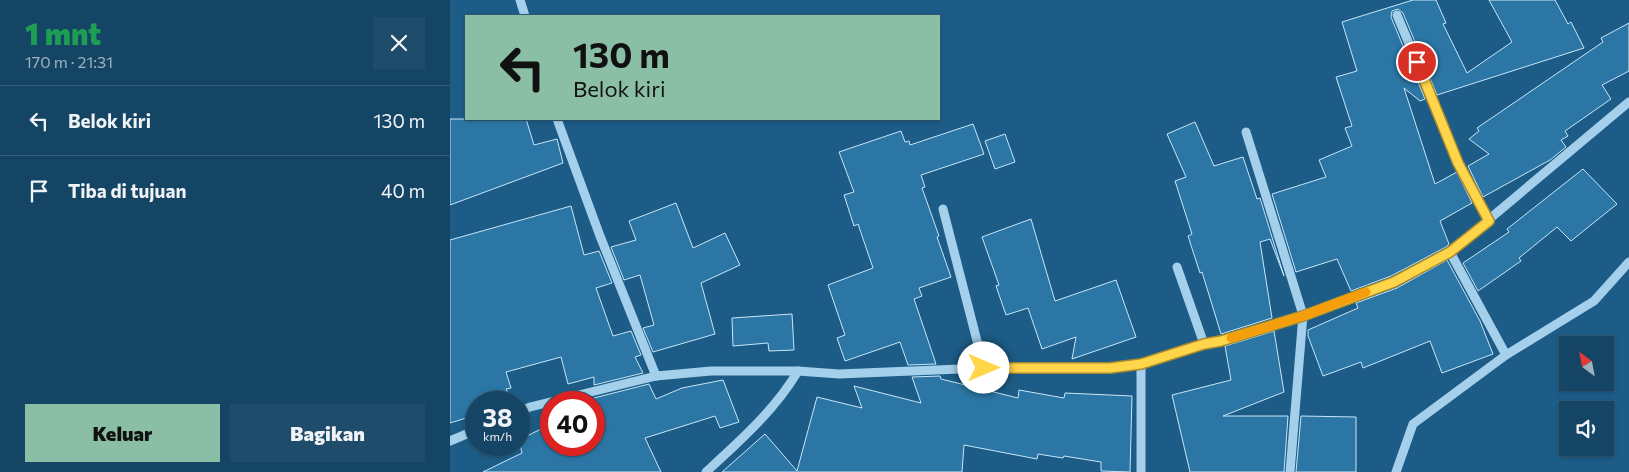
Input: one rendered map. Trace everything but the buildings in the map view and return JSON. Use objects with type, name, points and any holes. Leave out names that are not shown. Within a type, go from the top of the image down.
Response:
[{"type":"street","points":[[520,0],[525,15]]},
{"type":"street","points":[[1397,15],[1458,163],[1489,221]]},
{"type":"street","points":[[530,407],[656,376],[712,371],[798,371],[839,374],[984,368],[1110,368],[1141,364],[1303,316],[1394,282],[1450,252],[1629,102]]},
{"type":"street","points":[[557,120],[600,236],[656,376]]},
{"type":"street","points":[[1246,132],[1303,316],[1290,472]]},
{"type":"street","points":[[943,209],[984,368]]},
{"type":"street","points":[[1450,252],[1490,321],[1506,355]]},
{"type":"street","points":[[1396,472],[1413,424],[1506,355],[1594,301],[1629,262]]},
{"type":"street","points":[[1177,266],[1204,344]]},
{"type":"street","points":[[1141,364],[1141,472]]},
{"type":"street","points":[[706,472],[751,430],[786,391],[798,371]]},
{"type":"street","points":[[450,441],[465,435]]},
{"type":"slow traffic","points":[[1231,338],[1303,316],[1366,292]]},
{"type":"route","points":[[984,368],[1110,368],[1141,364],[1303,316],[1394,282],[1450,252],[1489,221],[1458,163],[1417,62]]}]
